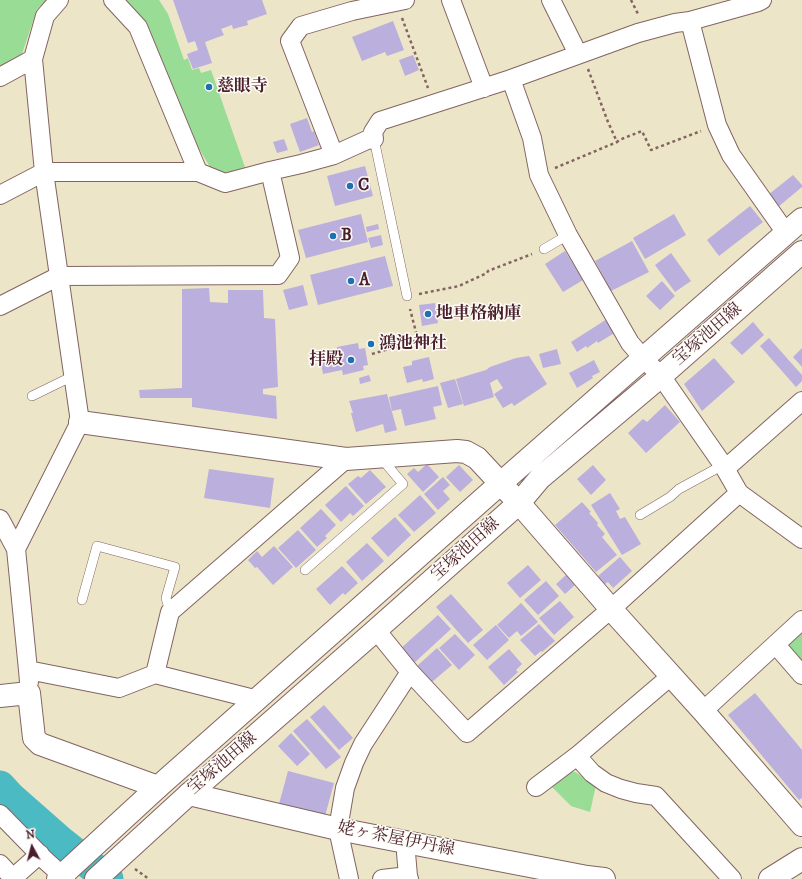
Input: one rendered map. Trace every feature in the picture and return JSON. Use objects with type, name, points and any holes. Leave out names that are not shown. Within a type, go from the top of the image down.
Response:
[{"type":"street","points":[[16,549],[80,422],[44,172],[33,59],[45,16],[59,0]]},
{"type":"street","points":[[113,0],[138,27],[198,172]]},
{"type":"street","points":[[451,0],[484,88]]},
{"type":"street","points":[[551,0],[574,46],[580,54]]},
{"type":"street","points":[[0,195],[44,172],[198,172],[226,183],[301,164],[334,155],[368,140],[374,139],[374,132],[380,121],[511,79],[638,33],[690,21],[762,0]]},
{"type":"street","points":[[334,155],[290,41],[301,26],[352,11],[400,1]]},
{"type":"street","points":[[0,814],[63,876],[158,787],[258,700],[500,483],[794,226],[731,155],[717,125],[690,21]]},
{"type":"street","points":[[0,76],[33,59]]},
{"type":"street","points":[[511,79],[532,138],[539,175],[568,235],[630,342],[661,376],[724,467],[739,494],[802,539]]},
{"type":"street","points":[[0,306],[59,276],[278,275],[290,258],[270,171]]},
{"type":"street","name":"宝塚池田線","points":[[96,879],[126,858],[189,794],[519,503],[540,478],[661,376],[802,252]]},
{"type":"street","points":[[724,467],[802,401]]},
{"type":"street","points":[[80,422],[346,459],[457,451],[466,452],[477,458],[519,503],[802,825]]},
{"type":"street","points":[[155,674],[170,612],[346,459]]},
{"type":"street","points":[[376,630],[410,672],[467,734],[611,609],[739,494]]},
{"type":"street","points":[[0,520],[16,549],[34,738],[40,744],[158,787]]},
{"type":"street","points":[[702,711],[802,620]]},
{"type":"street","points":[[776,645],[802,675]]},
{"type":"street","points":[[28,670],[119,688],[155,674],[258,700]]},
{"type":"street","points":[[349,879],[338,829],[345,788],[362,744],[410,672]]},
{"type":"street","points":[[536,787],[577,756],[672,676]]},
{"type":"street","points":[[0,696],[29,693]]},
{"type":"street","points":[[577,756],[592,773],[606,783],[636,793],[656,796],[732,879]]},
{"type":"street","name":"姥ヶ茶屋伊丹線","points":[[189,794],[338,829],[579,876],[604,879]]},
{"type":"street","points":[[382,879],[409,877],[406,853],[411,843]]},
{"type":"street","points":[[0,864],[13,878],[40,854]]},
{"type":"street","points":[[770,879],[802,859]]},
{"type":"lane","points":[[374,139],[407,296]]},
{"type":"lane","points":[[544,249],[568,235]]},
{"type":"lane","points":[[32,396],[73,376]]},
{"type":"lane","points":[[305,570],[402,484],[387,465],[386,456]]},
{"type":"lane","points":[[640,515],[670,497],[679,488],[724,467]]},
{"type":"lane","points":[[82,600],[97,546],[175,567],[166,598],[170,612]]},
{"type":"path","points":[[400,1],[433,104]]},
{"type":"path","points":[[580,54],[608,122],[618,142]]},
{"type":"path","points":[[539,175],[642,131],[652,150],[717,125]]},
{"type":"path","points":[[372,354],[418,340],[407,296],[459,286],[488,271],[544,249]]},
{"type":"path","points":[[126,858],[149,879]]},
{"type":"green space","points":[[0,0],[47,0],[37,9],[21,57],[0,69]]},
{"type":"green space","points":[[123,0],[159,0],[168,14],[184,60],[188,58],[192,70],[199,68],[201,73],[211,70],[246,170],[227,177],[213,172],[198,147],[144,20]]},
{"type":"green space","points":[[802,629],[802,666],[784,646]]},
{"type":"green space","points":[[568,772],[575,772],[596,785],[590,812],[571,806],[550,785]]},
{"type":"building","points":[[173,0],[262,0],[267,14],[247,21],[248,25],[233,29],[232,25],[221,29],[224,35],[205,42],[212,63],[193,69],[187,54],[198,50],[195,41],[188,43]]},
{"type":"building","points":[[393,21],[404,50],[387,56],[385,52],[362,61],[352,37]]},
{"type":"building","points":[[413,55],[419,70],[405,76],[399,60]]},
{"type":"building","points":[[307,118],[319,145],[300,152],[290,124]]},
{"type":"building","points":[[284,139],[288,150],[277,153],[273,142]]},
{"type":"building","name":"C","points":[[365,166],[373,196],[335,206],[327,176]]},
{"type":"building","points":[[793,175],[802,187],[778,207],[768,195]]},
{"type":"building","points":[[750,206],[763,222],[719,256],[707,240]]},
{"type":"building","name":"B","points":[[361,214],[368,242],[306,258],[298,230]]},
{"type":"building","points":[[674,214],[686,235],[645,259],[633,238]]},
{"type":"building","points":[[378,224],[379,229],[367,232],[366,227]]},
{"type":"building","points":[[381,235],[383,245],[371,248],[368,238]]},
{"type":"building","points":[[632,241],[649,272],[611,291],[595,261]]},
{"type":"building","points":[[565,251],[583,280],[563,292],[545,264]]},
{"type":"building","points":[[671,253],[691,281],[675,292],[655,265]]},
{"type":"building","name":"A","points":[[385,256],[393,286],[318,305],[310,275]]},
{"type":"building","points":[[662,281],[675,296],[660,310],[646,296]]},
{"type":"building","points":[[303,285],[308,305],[289,310],[283,290]]},
{"type":"building","points":[[209,288],[210,302],[228,303],[228,290],[263,290],[264,318],[275,319],[278,387],[263,389],[263,394],[276,396],[277,419],[192,407],[192,398],[140,398],[139,390],[182,388],[182,289]]},
{"type":"building","name":"地車格納庫","points":[[435,303],[438,323],[422,326],[419,305]]},
{"type":"building","points":[[607,319],[616,332],[598,343],[597,341],[587,348],[586,346],[577,352],[571,342]]},
{"type":"building","points":[[753,322],[764,335],[742,355],[730,343]]},
{"type":"building","points":[[769,338],[802,375],[802,381],[796,387],[760,346]]},
{"type":"building","name":"拝殿","points":[[358,343],[359,349],[365,348],[368,365],[363,366],[364,370],[343,375],[342,370],[323,374],[320,358],[338,354],[337,347]]},
{"type":"building","points":[[802,348],[802,367],[793,357]]},
{"type":"building","points":[[557,349],[561,364],[543,368],[539,354]]},
{"type":"building","points":[[529,356],[547,384],[514,406],[512,403],[503,408],[494,394],[503,388],[497,379],[490,383],[494,397],[464,406],[456,379],[486,370],[490,367],[516,358]]},
{"type":"building","points":[[429,357],[434,379],[423,382],[422,379],[407,383],[403,367],[412,365],[412,361]]},
{"type":"building","points":[[714,358],[735,382],[702,411],[684,384]]},
{"type":"building","points":[[594,360],[600,372],[592,376],[593,378],[577,388],[569,373]]},
{"type":"building","points":[[369,375],[371,381],[360,384],[359,378]]},
{"type":"building","points":[[455,379],[463,404],[448,408],[440,383]]},
{"type":"building","points":[[438,386],[442,405],[433,407],[436,419],[405,426],[401,409],[392,411],[389,397]]},
{"type":"building","points":[[387,394],[397,430],[385,433],[383,424],[356,432],[351,413],[353,413],[349,401]]},
{"type":"building","points":[[665,405],[680,422],[646,453],[628,433],[643,419],[647,422]]},
{"type":"building","points":[[427,464],[439,477],[423,492],[407,474],[414,468],[418,472]]},
{"type":"building","points":[[459,465],[473,480],[460,492],[446,477]]},
{"type":"building","points":[[593,465],[606,480],[591,495],[577,479]]},
{"type":"building","points":[[209,469],[274,478],[270,508],[204,498]]},
{"type":"building","points":[[370,470],[386,487],[366,504],[348,484],[358,476],[361,478]]},
{"type":"building","points":[[443,477],[450,485],[443,491],[450,499],[438,510],[424,494]]},
{"type":"building","points":[[346,486],[364,506],[353,516],[350,513],[341,522],[325,505]]},
{"type":"building","points":[[610,493],[620,509],[616,511],[620,519],[625,517],[641,544],[622,555],[591,505]]},
{"type":"building","points":[[420,495],[436,513],[414,532],[398,515]]},
{"type":"building","points":[[582,502],[591,512],[589,513],[605,534],[602,537],[617,555],[596,572],[555,525]]},
{"type":"building","points":[[321,509],[336,525],[325,536],[327,538],[317,547],[300,528]]},
{"type":"building","points":[[395,517],[411,535],[388,557],[371,538]]},
{"type":"building","points":[[298,530],[316,550],[296,568],[278,548]]},
{"type":"building","points":[[367,543],[384,561],[362,581],[346,562]]},
{"type":"building","points":[[274,546],[293,567],[273,585],[257,567],[255,568],[248,560],[257,551],[262,557]]},
{"type":"building","points":[[620,557],[632,571],[613,588],[608,582],[605,584],[598,576]]},
{"type":"building","points":[[528,565],[541,580],[520,598],[507,583]]},
{"type":"building","points":[[342,566],[358,583],[345,595],[343,593],[330,605],[316,589]]},
{"type":"building","points":[[566,575],[575,585],[565,594],[556,584]]},
{"type":"building","points":[[546,581],[559,596],[538,615],[524,600]]},
{"type":"building","points":[[451,594],[483,630],[468,643],[436,607]]},
{"type":"building","points":[[560,601],[574,617],[554,635],[539,618]]},
{"type":"building","points":[[521,603],[538,622],[521,636],[517,631],[509,638],[497,625]]},
{"type":"building","points":[[438,615],[451,629],[413,664],[400,649]]},
{"type":"building","points":[[539,624],[555,641],[535,656],[520,640]]},
{"type":"building","points":[[496,625],[509,640],[487,660],[473,645]]},
{"type":"building","points":[[455,634],[475,655],[459,670],[439,648]]},
{"type":"building","points":[[437,648],[452,665],[432,682],[417,666]]},
{"type":"building","points":[[509,649],[522,664],[516,670],[518,672],[504,685],[488,667]]},
{"type":"building","points":[[755,693],[802,750],[802,798],[799,800],[728,715]]},
{"type":"building","points":[[324,705],[353,738],[339,750],[310,717]]},
{"type":"building","points":[[307,719],[341,757],[326,769],[293,731]]},
{"type":"building","points":[[291,733],[310,754],[297,766],[278,746]]},
{"type":"building","points":[[288,771],[334,783],[325,816],[279,804]]},
{"type":"waterway","points":[[0,786],[10,797],[60,841],[108,879]]},
{"type":"place","name":"慈眼寺","points":[[209,87]]},
{"type":"place","name":"C","points":[[350,186]]},
{"type":"place","name":"B","points":[[333,236]]},
{"type":"place","name":"A","points":[[351,281]]},
{"type":"place","name":"地車格納庫","points":[[428,314]]},
{"type":"place","name":"鴻池神社","points":[[371,344]]},
{"type":"place","name":"拝殿","points":[[351,360]]}]
